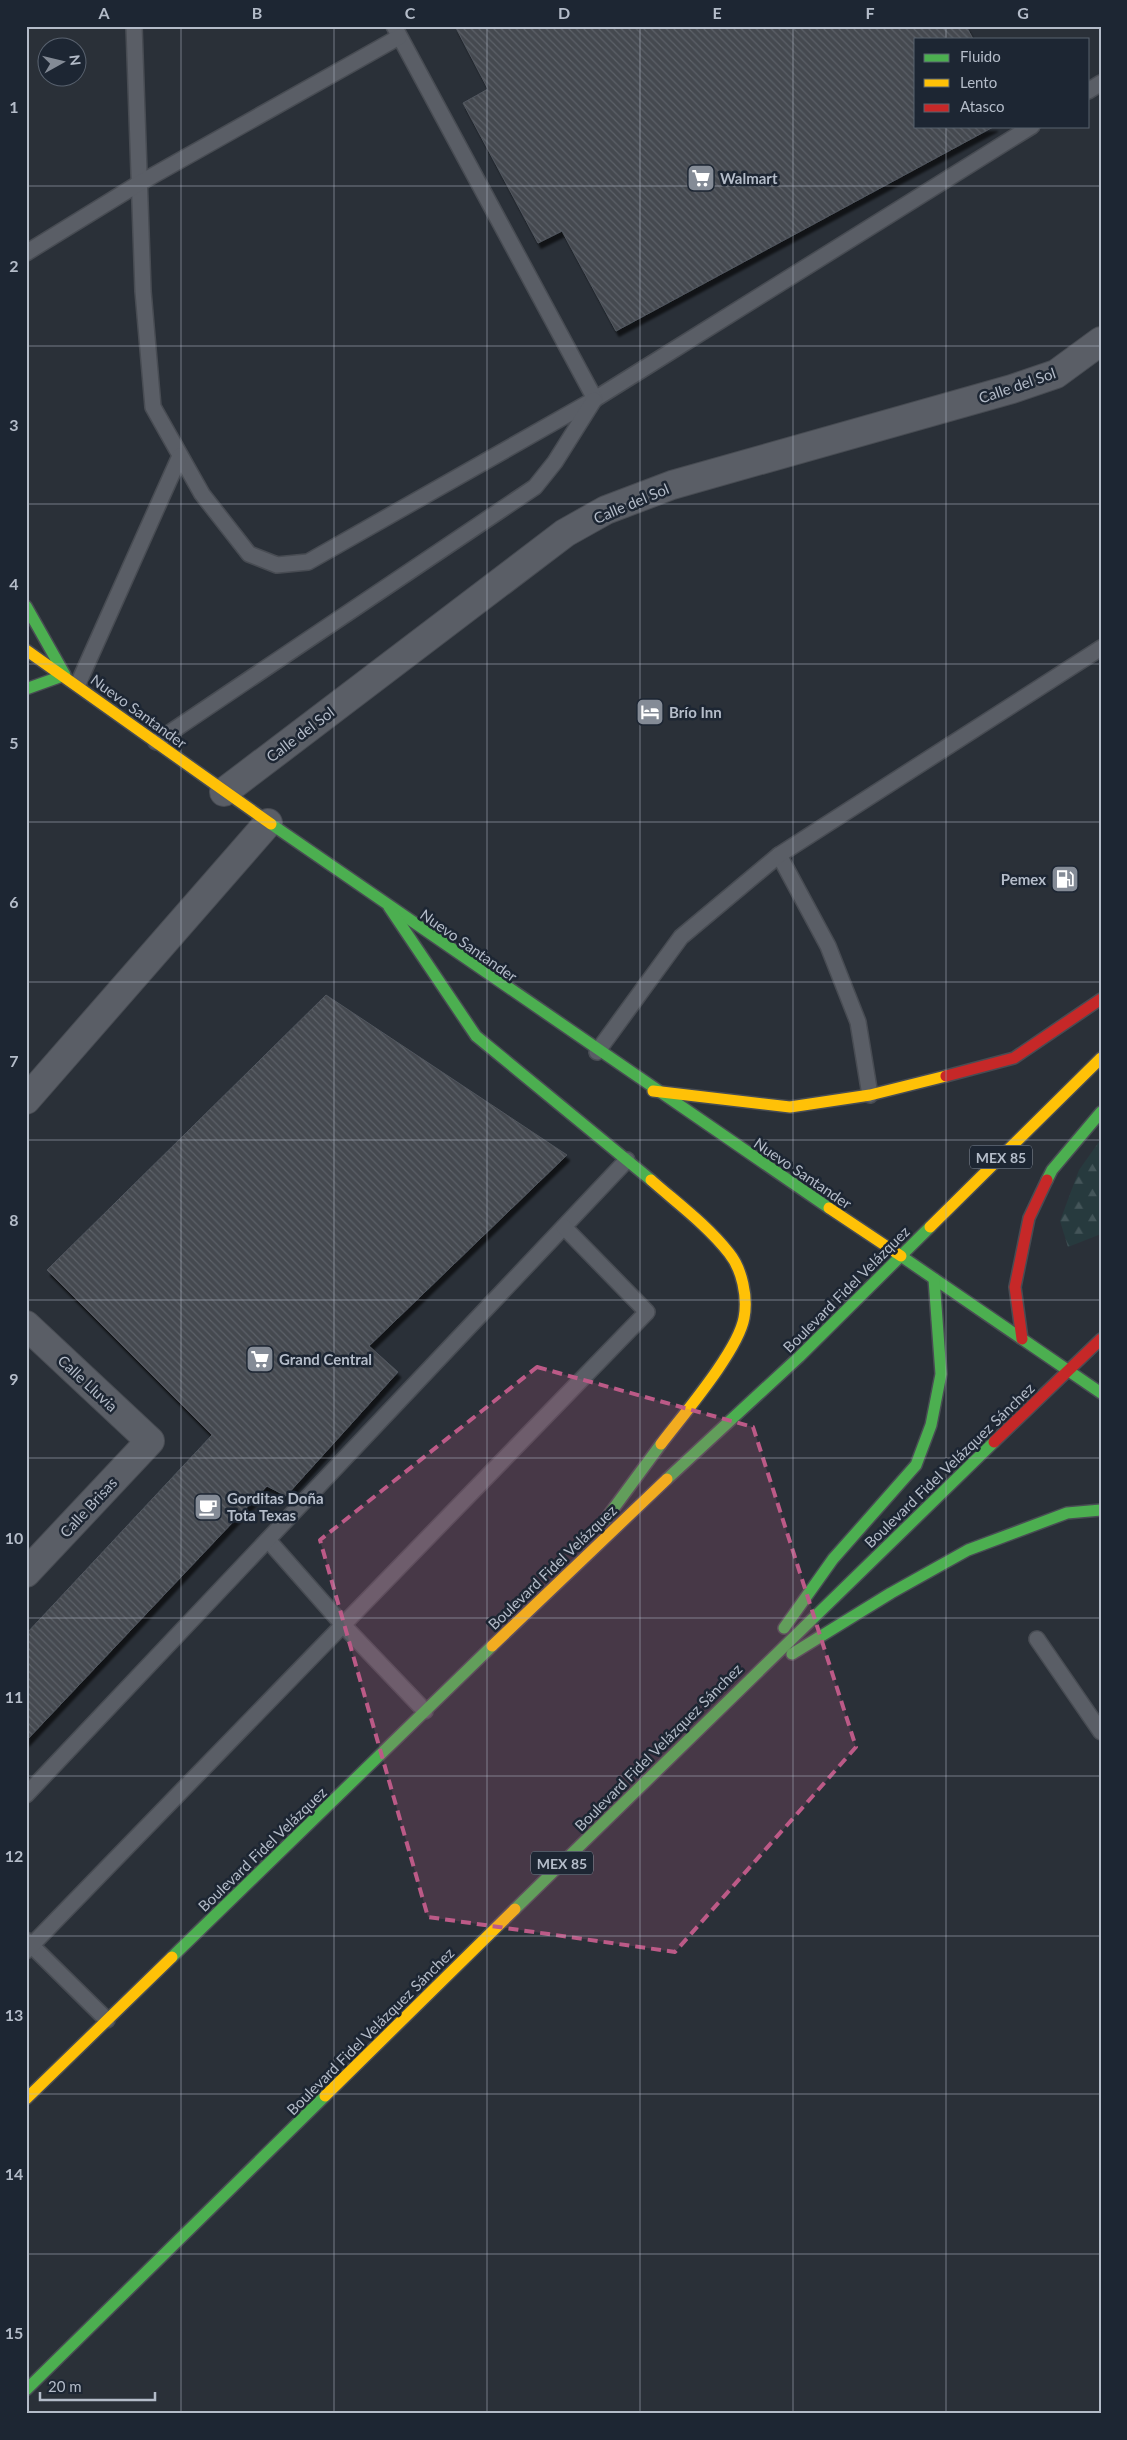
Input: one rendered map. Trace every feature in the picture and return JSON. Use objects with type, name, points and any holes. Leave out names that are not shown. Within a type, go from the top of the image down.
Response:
[{"type":"main road","points":[[26,606],[65,676],[26,689]]},
{"type":"main road","name":"Nuevo Santander","points":[[26,650],[78,684],[268,823],[653,1091],[901,1256],[1101,1393]]},
{"type":"main road","points":[[389,907],[476,1036],[627,1160],[711,1233],[730,1254],[743,1282],[744,1318],[728,1354],[566,1573]]},
{"type":"main road","points":[[653,1091],[790,1106],[870,1095],[1014,1058],[1101,999]]},
{"type":"main road","name":"Boulevard Fidel Velázquez","points":[[26,2099],[566,1573],[799,1357],[1101,1058]]},
{"type":"main road","points":[[1022,1339],[1015,1287],[1029,1218],[1052,1170],[1101,1112]]},
{"type":"main road","points":[[748,1680],[833,1559],[916,1464],[931,1425],[941,1374],[934,1279]]},
{"type":"main road","name":"Boulevard Fidel Velázquez Sánchez","points":[[26,2390],[748,1680],[1101,1339]]},
{"type":"main road","points":[[748,1680],[891,1593],[968,1550],[1067,1513],[1101,1510]]},
{"type":"street","name":"Calle del Sol","points":[[224,792],[565,533],[606,510],[672,485],[1012,389],[1056,374],[1101,342]]},
{"type":"street","points":[[26,1100],[268,823]]},
{"type":"street","name":"Calle Lluvia","points":[[26,1325],[150,1441]]},
{"type":"street","name":"Calle Brisas","points":[[26,1573],[150,1441]]},
{"type":"lane","points":[[134,26],[143,291],[153,407],[202,494],[250,554],[277,565],[308,562],[595,399],[1029,128]]},
{"type":"lane","points":[[26,253],[138,184],[396,32],[595,399]]},
{"type":"lane","points":[[1090,90],[1101,83]]},
{"type":"lane","points":[[156,742],[535,487],[555,462],[595,399]]},
{"type":"lane","points":[[78,684],[180,456]]},
{"type":"lane","points":[[597,1052],[681,937],[779,855],[1101,648]]},
{"type":"lane","points":[[779,855],[828,946],[858,1022],[870,1095]]},
{"type":"lane","points":[[26,1796],[627,1160]]},
{"type":"lane","points":[[107,2020],[28,1945],[647,1312],[564,1227]]},
{"type":"lane","points":[[268,1540],[343,1624],[425,1711]]},
{"type":"lane","points":[[1037,1639],[1101,1732]]},
{"type":"highlighted area","points":[[537,1367],[753,1427],[856,1747],[675,1952],[428,1917],[320,1540]]},
{"type":"green space","points":[[1101,1139],[1101,1234],[1068,1247],[1060,1221],[1079,1170]]},
{"type":"building","name":"Walmart","points":[[455,26],[966,26],[972,38],[914,38],[914,128],[991,128],[616,331],[562,231],[538,243],[463,103],[488,89]]},
{"type":"building","name":"Grand Central","points":[[326,995],[567,1155],[369,1346],[398,1372],[286,1496],[267,1486],[26,1741],[26,1634],[212,1435],[47,1270]]},
{"type":"traffic: fast","points":[[26,606],[65,675],[26,689]]},
{"type":"traffic: fast","points":[[271,824],[829,1208]]},
{"type":"traffic: fast","points":[[389,907],[476,1036],[651,1180]]},
{"type":"traffic: fast","points":[[1047,1180],[1052,1170],[1101,1112]]},
{"type":"traffic: fast","points":[[667,1479],[799,1357],[930,1227]]},
{"type":"traffic: fast","points":[[901,1256],[1101,1393]]},
{"type":"traffic: fast","points":[[784,1628],[833,1559],[916,1465],[931,1425],[941,1374],[934,1279]]},
{"type":"traffic: fast","points":[[515,1909],[994,1442]]},
{"type":"traffic: fast","points":[[605,1520],[661,1444]]},
{"type":"traffic: fast","points":[[792,1654],[891,1593],[968,1550],[1067,1513],[1101,1510]]},
{"type":"traffic: fast","points":[[172,1957],[492,1646]]},
{"type":"traffic: fast","points":[[26,2390],[325,2096]]},
{"type":"traffic: slow","points":[[26,650],[271,824]]},
{"type":"traffic: slow","points":[[930,1227],[1101,1058]]},
{"type":"traffic: slow","points":[[653,1091],[790,1107],[870,1095],[946,1076]]},
{"type":"traffic: slow","points":[[651,1180],[702,1224],[729,1253],[741,1275],[745,1301],[744,1318],[732,1348],[661,1444]]},
{"type":"traffic: slow","points":[[829,1208],[901,1256]]},
{"type":"traffic: slow","points":[[492,1646],[667,1479]]},
{"type":"traffic: slow","points":[[325,2096],[515,1909]]},
{"type":"traffic: slow","points":[[26,2099],[172,1957]]},
{"type":"traffic: jam","points":[[946,1076],[1014,1058],[1101,999]]},
{"type":"traffic: jam","points":[[1022,1339],[1015,1287],[1029,1218],[1047,1180]]},
{"type":"traffic: jam","points":[[994,1442],[1101,1339]]},
{"type":"place","name":"Walmart","points":[[701,178]]},
{"type":"place","name":"Brío Inn","points":[[650,712]]},
{"type":"place","name":"Pemex","points":[[1065,879]]},
{"type":"place","name":"Grand Central","points":[[260,1359]]},
{"type":"place","name":"Gorditas Doña Tota Texas","points":[[208,1507]]}]
